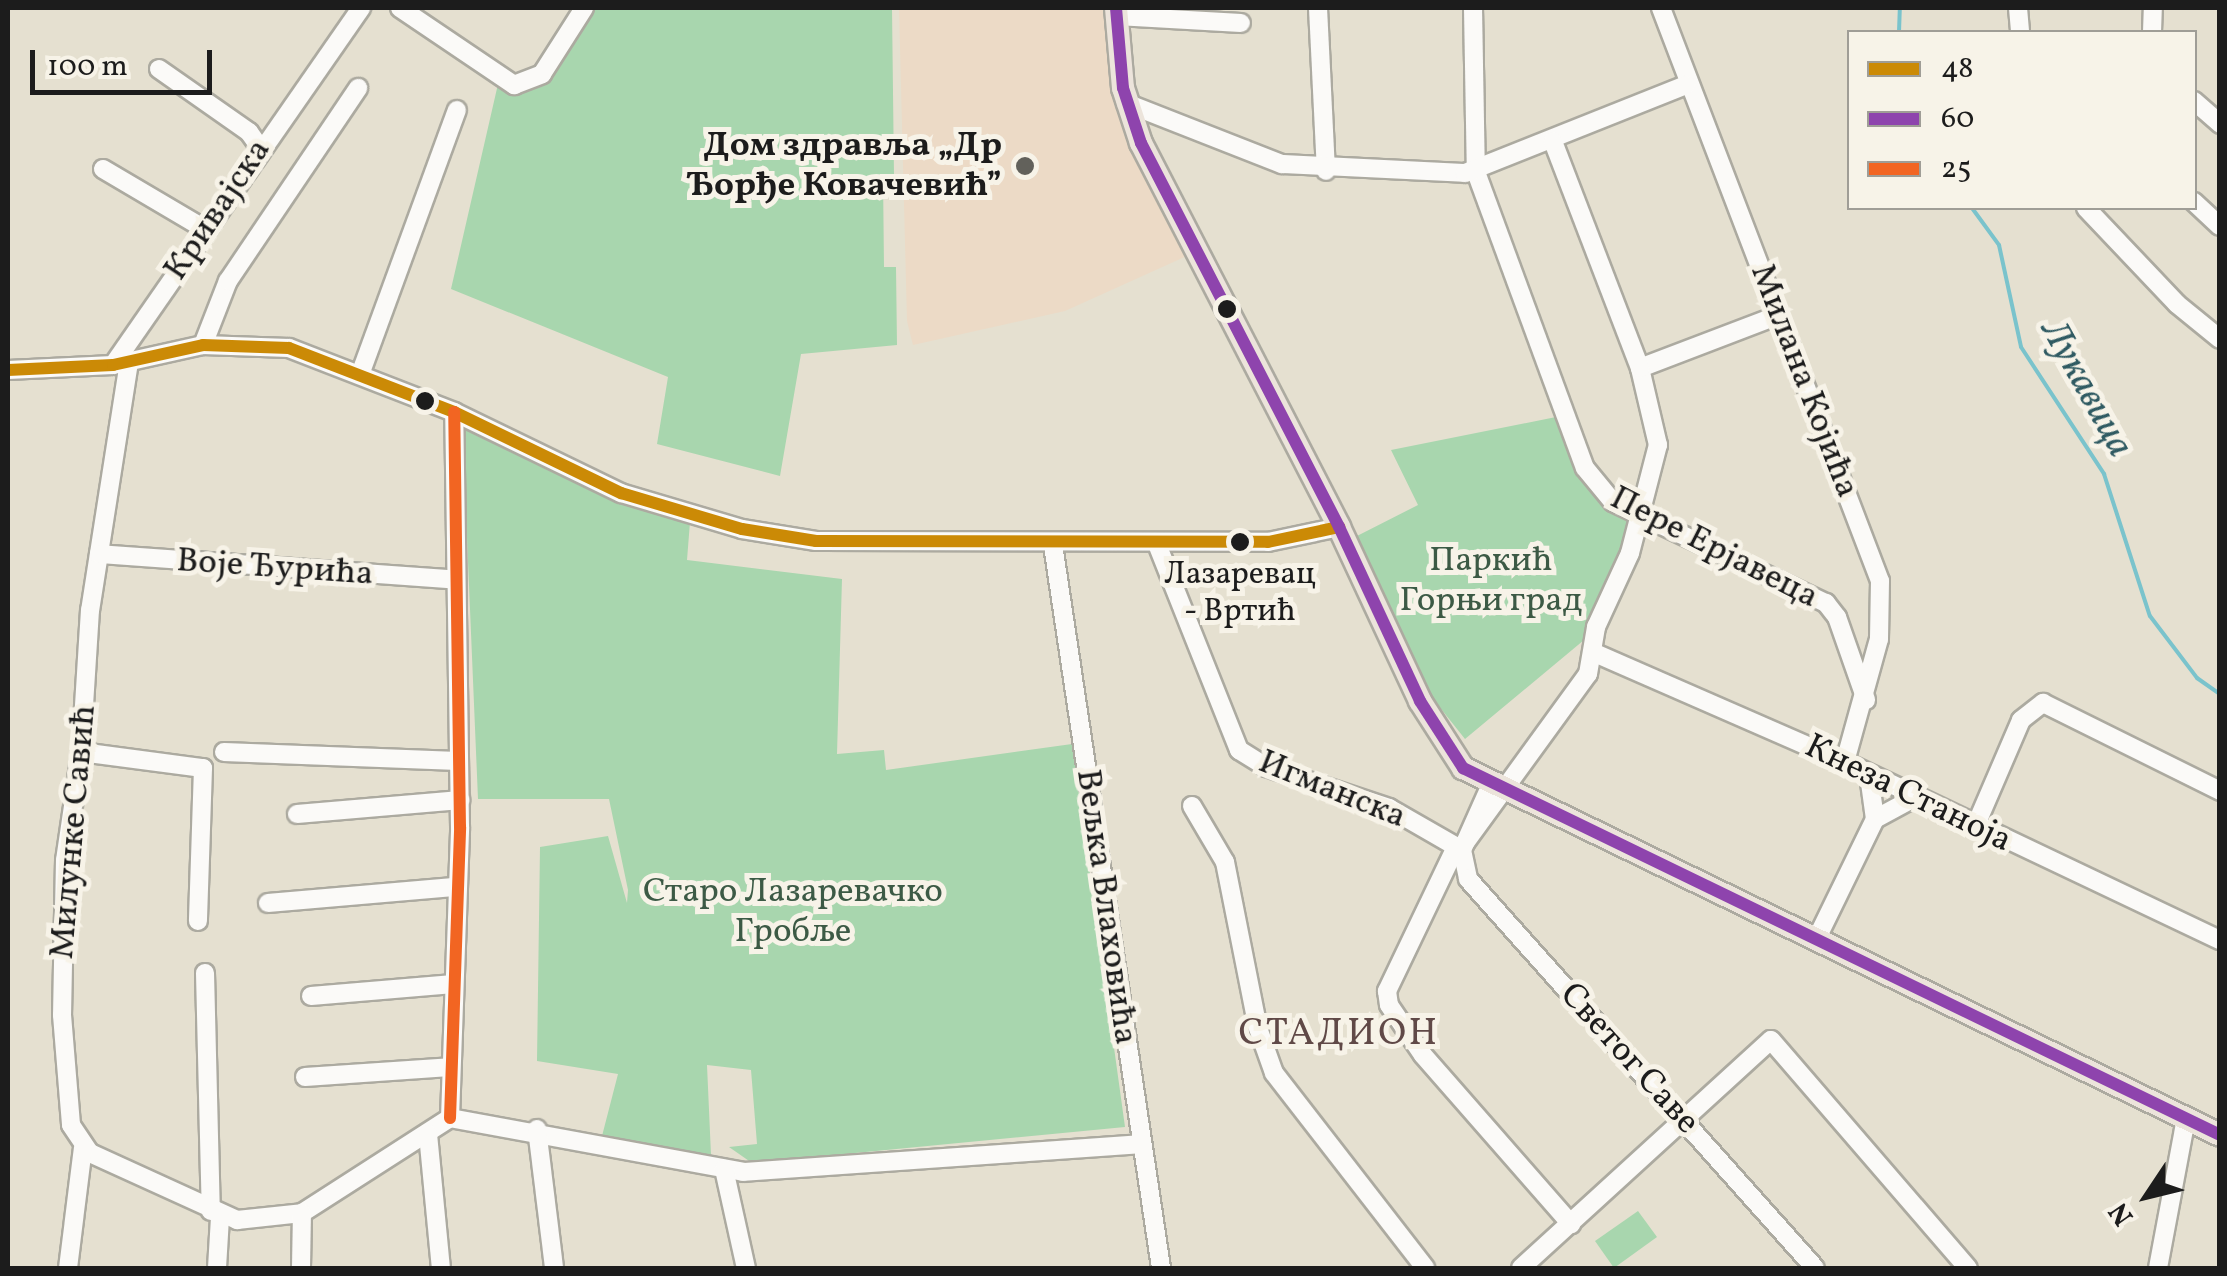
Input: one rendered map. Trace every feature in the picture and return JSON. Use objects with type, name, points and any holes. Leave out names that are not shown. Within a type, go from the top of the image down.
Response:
[{"type":"main road","points":[[1116,12],[1126,104],[1444,745],[1497,790],[1817,938],[2220,1135]]},
{"type":"street","name":"Кривајска","points":[[120,364],[205,229],[361,8]]},
{"type":"street","points":[[400,8],[496,78],[514,84],[542,74],[579,10]]},
{"type":"street","points":[[1318,8],[1326,170]]},
{"type":"street","name":"Пере Ерјавеца","points":[[1473,8],[1476,172],[1585,468],[1613,502],[1826,603],[1837,617],[1866,700]]},
{"type":"street","name":"Милана Којића","points":[[1661,8],[1686,85],[1779,315],[1880,582],[1881,620],[1866,700],[1845,762]]},
{"type":"street","points":[[1116,12],[1241,22]]},
{"type":"street","points":[[159,70],[248,132],[260,148]]},
{"type":"street","points":[[1126,104],[1282,164],[1326,170],[1476,172],[1686,85]]},
{"type":"street","points":[[203,346],[228,281],[358,88]]},
{"type":"street","points":[[2197,103],[2220,124]]},
{"type":"street","points":[[362,372],[457,110]]},
{"type":"street","points":[[1552,141],[1640,368],[1658,445],[1630,553],[1600,616],[1595,652],[1582,686],[1497,790],[1461,846],[1387,991],[1389,1005],[1423,1055],[1571,1224]]},
{"type":"street","points":[[103,169],[205,229]]},
{"type":"street","points":[[2197,205],[2220,226]]},
{"type":"street","points":[[2088,210],[2176,304],[2220,339]]},
{"type":"street","points":[[1640,368],[1779,315]]},
{"type":"street","points":[[8,370],[120,364],[203,346],[289,348],[362,372],[454,412],[620,493],[742,528],[816,540],[1053,545],[1268,542],[1339,527]]},
{"type":"street","name":"Милунке Савић","points":[[83,1148],[71,1125],[61,978],[65,860],[81,752],[120,364]]},
{"type":"street","points":[[450,1118],[460,800],[452,579],[454,412]]},
{"type":"street","name":"Игманска","points":[[1157,544],[1238,750],[1266,767],[1389,808],[1461,846]]},
{"type":"street","name":"Вељка Влаховића","points":[[1053,545],[1160,1268]]},
{"type":"street","name":"Воје Ђурића","points":[[99,554],[452,579]]},
{"type":"street","name":"Кнеза Станоја","points":[[1595,652],[1845,762],[2220,940]]},
{"type":"street","points":[[1975,827],[2020,720],[2042,703],[2220,791]]},
{"type":"street","points":[[81,752],[203,768],[198,921]]},
{"type":"street","points":[[224,752],[458,761]]},
{"type":"street","points":[[1817,938],[1874,819],[1869,775]]},
{"type":"street","points":[[1874,819],[1914,798]]},
{"type":"street","points":[[297,814],[460,800]]},
{"type":"street","points":[[1192,806],[1226,862],[1258,1028],[1274,1073],[1425,1268]]},
{"type":"street","name":"Светог Саве","points":[[1461,846],[1463,868],[1478,892],[1815,1268]]},
{"type":"street","points":[[268,903],[456,887]]},
{"type":"street","points":[[205,974],[217,1268]]},
{"type":"street","points":[[310,996],[453,984]]},
{"type":"street","points":[[1521,1268],[1764,1042],[1778,1044],[1968,1268]]},
{"type":"street","points":[[304,1078],[450,1067]]},
{"type":"street","points":[[68,1268],[83,1148],[215,1214],[302,1213],[450,1118],[538,1129],[724,1169],[1141,1144]]},
{"type":"street","points":[[2158,1268],[2186,1119]]},
{"type":"street","points":[[538,1129],[554,1268]]},
{"type":"street","points":[[428,1134],[441,1268]]},
{"type":"street","points":[[724,1169],[746,1268]]},
{"type":"street","points":[[301,1268],[302,1213]]},
{"type":"shaded area","name":"Дом здравља „Др Ђорђе Ковачевић”","points":[[899,8],[1109,8],[1109,31],[1189,255],[1065,311],[913,345],[907,321]]},
{"type":"green space","points":[[591,8],[892,8],[894,175],[883,176],[884,267],[896,267],[897,345],[801,354],[780,476],[657,444],[668,377],[451,289],[498,84],[517,91],[544,81]]},
{"type":"green space","name":"Паркић Горњи град","points":[[1556,417],[1591,489],[1632,525],[1584,640],[1465,739],[1430,695],[1355,537],[1418,505],[1391,450]]},
{"type":"green space","name":"Старо Лазаревачко Гробље","points":[[462,419],[690,522],[687,560],[842,579],[837,754],[884,750],[886,770],[1072,744],[1125,1127],[752,1163],[729,1147],[757,1144],[751,1070],[707,1065],[711,1155],[602,1136],[618,1074],[537,1061],[540,847],[608,836],[627,903],[628,890],[609,799],[478,799]]},
{"type":"green space","points":[[1638,1211],[1657,1237],[1614,1268],[1595,1241]]},
{"type":"waterway","name":"Лукавица","points":[[1899,30],[1900,8]]},
{"type":"waterway","name":"Лукавица","points":[[1973,210],[1999,245],[2021,347],[2104,474],[2150,616],[2197,678],[2220,694]]},
{"type":"transit line","name":"60","points":[[1116,8],[1123,88],[1141,143],[1339,527],[1420,701],[1463,768],[2220,1135]]},
{"type":"transit line","name":"48","points":[[8,370],[113,365],[203,345],[289,348],[454,412],[621,493],[742,529],[816,541],[1268,542],[1339,527]]},
{"type":"transit line","name":"25","points":[[450,1118],[460,827],[454,412]]},
{"type":"place","name":"Дом здравља „Др Ђорђе Ковачевић”","points":[[1025,166]]},
{"type":"place","name":"Лазаревац - Вртић","points":[[1240,542]]},
{"type":"district","name":"СТАДИОН","points":[[1339,1035]]}]
